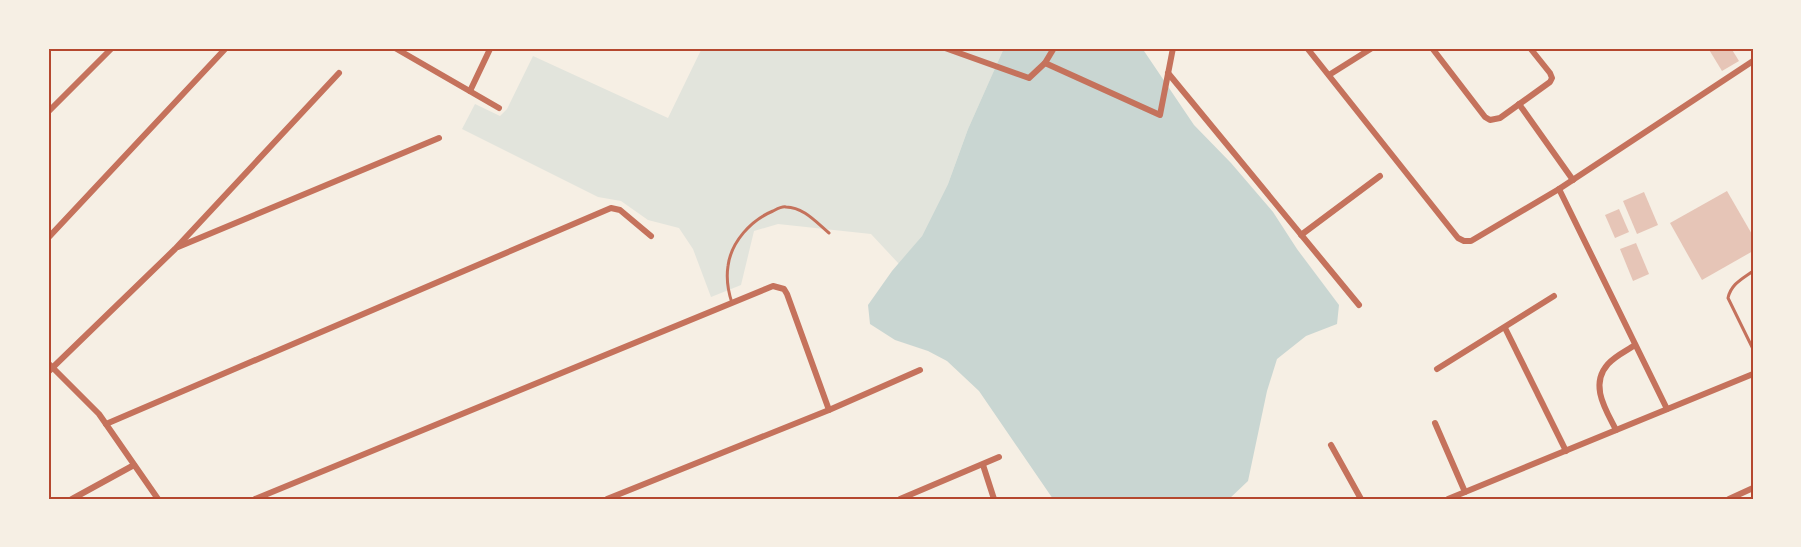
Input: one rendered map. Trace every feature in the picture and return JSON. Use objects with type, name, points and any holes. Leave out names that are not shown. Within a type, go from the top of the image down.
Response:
[{"type":"street","points":[[48,112],[112,48]]},
{"type":"street","points":[[48,238],[226,48]]},
{"type":"street","points":[[395,48],[408,51],[499,108]]},
{"type":"street","points":[[945,48],[1029,78],[1045,63],[1054,48]]},
{"type":"street","points":[[1045,63],[1160,115],[1173,48]]},
{"type":"street","points":[[1307,48],[1458,238],[1464,241],[1478,238],[1559,189],[1753,61]]},
{"type":"street","points":[[1329,75],[1372,48]]},
{"type":"street","points":[[1432,48],[1485,117],[1490,120],[1495,120],[1550,82],[1552,78],[1550,73],[1530,48]]},
{"type":"street","points":[[470,91],[490,49]]},
{"type":"street","points":[[158,499],[99,414],[50,367],[175,249],[339,73]]},
{"type":"street","points":[[1168,73],[1359,305]]},
{"type":"street","points":[[1519,104],[1573,180]]},
{"type":"street","points":[[175,249],[439,138]]},
{"type":"street","points":[[1301,235],[1380,176]]},
{"type":"street","points":[[1559,189],[1667,410]]},
{"type":"street","points":[[106,424],[611,208],[620,210],[651,236]]},
{"type":"street","points":[[255,499],[773,286],[784,289],[787,294],[829,410]]},
{"type":"street","points":[[1437,369],[1554,296]]},
{"type":"street","points":[[1505,327],[1566,451]]},
{"type":"street","points":[[1616,430],[1602,400],[1600,379],[1609,362],[1635,345]]},
{"type":"street","points":[[607,499],[829,410],[920,370]]},
{"type":"street","points":[[1448,499],[1753,374]]},
{"type":"street","points":[[1435,423],[1465,492]]},
{"type":"street","points":[[1331,445],[1361,499]]},
{"type":"street","points":[[900,499],[999,457]]},
{"type":"street","points":[[72,499],[135,465]]},
{"type":"street","points":[[982,465],[994,499]]},
{"type":"street","points":[[1729,499],[1753,488]]},
{"type":"lane","points":[[732,303],[727,286],[728,265],[737,241],[757,220],[784,206],[801,210],[829,233]]},
{"type":"lane","points":[[1753,271],[1734,284],[1729,291],[1728,298],[1753,349]]},
{"type":"shaded area","points":[[702,48],[1004,48],[968,129],[948,184],[922,236],[899,264],[871,234],[778,224],[754,231],[741,285],[711,297],[693,249],[679,228],[648,220],[621,201],[598,197],[462,129],[475,104],[500,116],[507,109],[533,56],[668,118]]},
{"type":"shaded area","points":[[1004,48],[1142,48],[1194,125],[1231,163],[1273,212],[1297,249],[1339,305],[1337,324],[1306,336],[1277,359],[1267,391],[1248,481],[1229,499],[1053,499],[979,391],[947,361],[928,351],[895,340],[870,324],[868,305],[892,271],[922,236],[948,184],[968,129]]},
{"type":"building","points":[[1708,48],[1731,48],[1739,61],[1722,71]]},
{"type":"building","points":[[1727,191],[1753,236],[1753,251],[1702,280],[1670,223]]},
{"type":"building","points":[[1644,192],[1658,225],[1637,234],[1623,201]]},
{"type":"building","points":[[1619,209],[1629,232],[1615,238],[1605,215]]},
{"type":"building","points":[[1636,243],[1649,274],[1633,281],[1620,249]]}]
